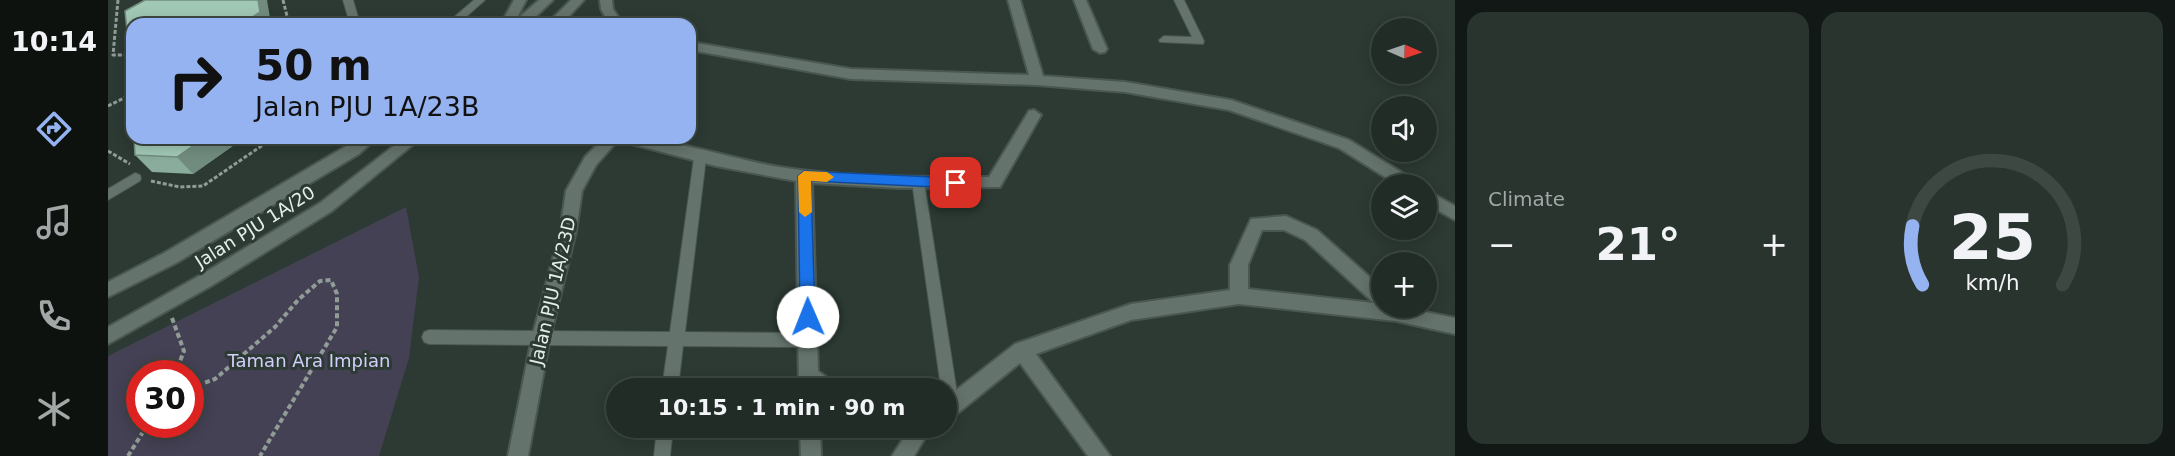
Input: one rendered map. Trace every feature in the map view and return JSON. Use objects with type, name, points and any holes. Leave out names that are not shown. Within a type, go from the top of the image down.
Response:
[{"type":"street","points":[[511,18],[520,0]]},
{"type":"street","points":[[527,18],[547,0]]},
{"type":"street","points":[[560,18],[578,0]]},
{"type":"street","points":[[606,0],[607,9],[612,18]]},
{"type":"street","points":[[1014,0],[1037,80]]},
{"type":"street","points":[[1080,0],[1100,49]]},
{"type":"street","points":[[696,47],[851,74],[1037,80],[1125,87],[1231,105],[1344,144],[1392,174]]},
{"type":"street","points":[[650,144],[700,158],[804,176],[993,183],[1034,115]]},
{"type":"street","name":"Jalan PJU 1A/20","points":[[108,290],[170,258],[362,144]]},
{"type":"street","name":"Jalan PJU 1A/20","points":[[108,336],[205,281],[326,207],[406,144]]},
{"type":"street","name":"Jalan PJU 1A/23D","points":[[518,456],[541,338],[568,231],[574,190],[590,161],[608,144]]},
{"type":"street","points":[[804,176],[809,378]]},
{"type":"street","points":[[1437,203],[1455,214]]},
{"type":"street","points":[[1239,296],[1239,265],[1257,224],[1286,224],[1311,235],[1371,289]]},
{"type":"street","points":[[957,402],[1022,350],[1131,312],[1239,296],[1371,308]]},
{"type":"street","points":[[1424,318],[1455,326]]},
{"type":"street","points":[[1022,350],[1100,456]]},
{"type":"street","points":[[810,438],[811,456]]},
{"type":"street","points":[[902,456],[914,438]]},
{"type":"lane","points":[[348,0],[353,18]]},
{"type":"lane","points":[[458,18],[480,0]]},
{"type":"lane","points":[[1164,40],[1199,40],[1179,0]]},
{"type":"lane","points":[[671,378],[700,158]]},
{"type":"lane","points":[[108,195],[135,178]]},
{"type":"lane","points":[[918,182],[945,378]]},
{"type":"lane","points":[[429,337],[808,340]]},
{"type":"lane","points":[[662,456],[664,438]]},
{"type":"path","points":[[118,0],[113,55],[126,55]]},
{"type":"path","points":[[284,0],[288,18]]},
{"type":"path","points":[[108,106],[126,97]]},
{"type":"path","points":[[108,151],[130,164],[135,178],[180,187],[203,186],[264,144]]},
{"type":"path","points":[[204,383],[215,379],[275,327],[298,300],[320,281],[331,280],[338,294],[337,327],[260,456]]},
{"type":"path","points":[[179,333],[184,351],[180,360]]},
{"type":"path","points":[[128,456],[139,438]]},
{"type":"green space","name":"Taman Ara Impian","points":[[406,207],[419,277],[409,358],[379,456],[108,456],[108,356]]},
{"type":"building","points":[[145,0],[258,0],[260,12],[251,18],[126,18],[126,21],[125,11]]},
{"type":"building","points":[[134,144],[195,144],[177,157],[135,155]]},
{"type":"slow traffic","points":[[805,212],[804,176],[827,177]]},
{"type":"route","points":[[808,317],[804,176],[956,183]]}]
